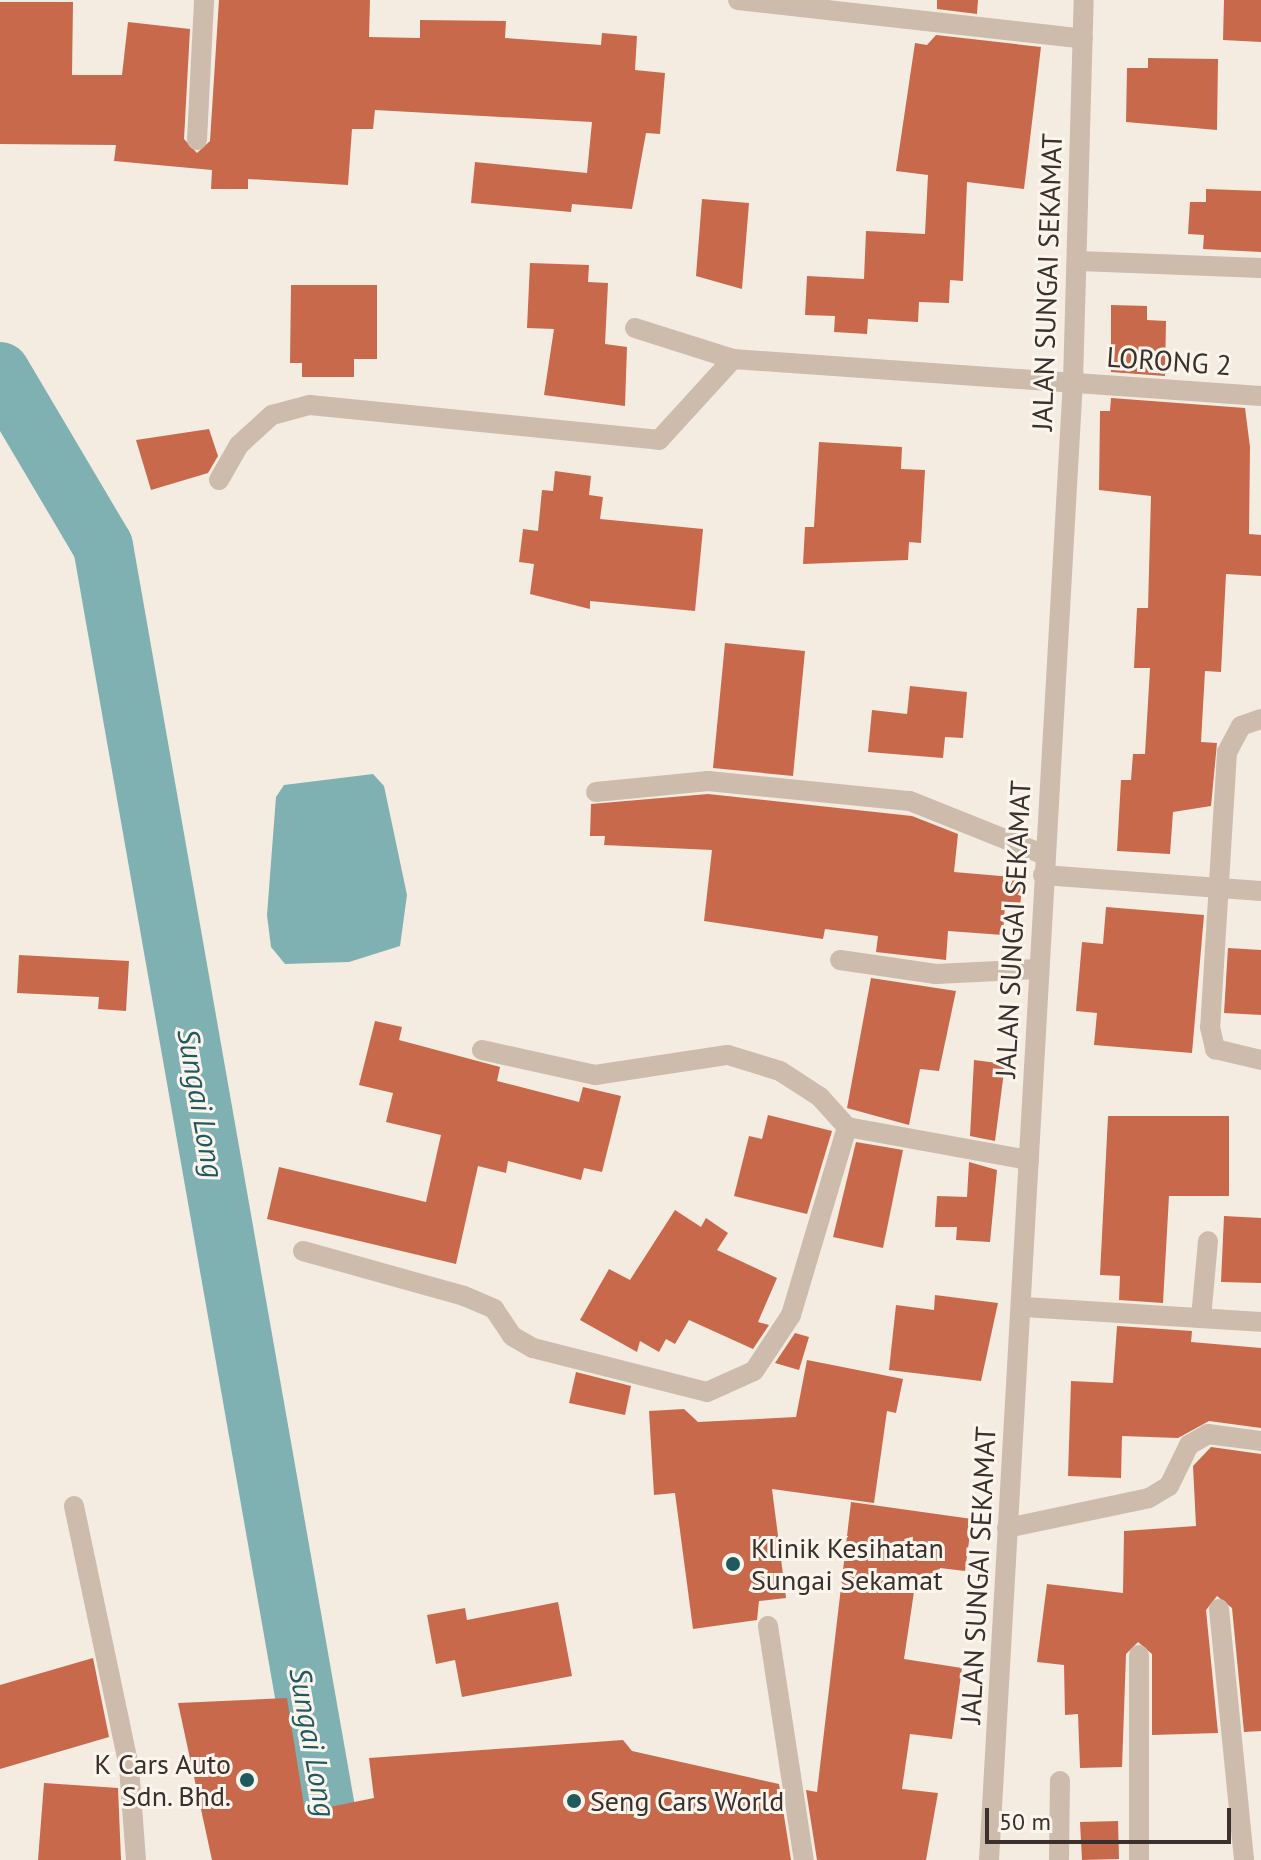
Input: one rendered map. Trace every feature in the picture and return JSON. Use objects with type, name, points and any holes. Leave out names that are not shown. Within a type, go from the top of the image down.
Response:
[{"type":"street","points":[[197,140],[204,0]]},
{"type":"street","points":[[738,0],[1083,39]]},
{"type":"street","name":"JALAN SUNGAI SEKAMAT","points":[[989,1860],[1007,1528],[1024,1307],[1044,865],[1073,382],[1079,261],[1084,0]]},
{"type":"street","points":[[1079,261],[1261,268]]},
{"type":"street","name":"LORONG 2","points":[[635,328],[733,359],[1261,396]]},
{"type":"street","points":[[219,480],[239,445],[272,415],[310,405],[659,440],[733,359]]},
{"type":"street","points":[[1261,719],[1241,726],[1227,752],[1217,887],[1215,1049],[1261,1060]]},
{"type":"street","points":[[596,792],[708,781],[910,801],[1044,865],[1261,891]]},
{"type":"street","points":[[840,960],[936,974],[1039,969]]},
{"type":"street","points":[[482,1050],[595,1075],[728,1055],[780,1071],[820,1097],[847,1127],[1029,1160]]},
{"type":"street","points":[[303,1251],[464,1296],[494,1309],[512,1336],[533,1348],[707,1392],[754,1371],[791,1315],[847,1127]]},
{"type":"street","points":[[1201,1318],[1208,1241]]},
{"type":"street","points":[[1024,1307],[1261,1322]]},
{"type":"street","points":[[1007,1528],[1149,1498],[1169,1486],[1189,1445],[1208,1434],[1261,1441]]},
{"type":"street","points":[[74,1506],[129,1767],[136,1860]]},
{"type":"street","points":[[1219,1609],[1244,1860]]},
{"type":"street","points":[[768,1626],[804,1860]]},
{"type":"street","points":[[1139,1655],[1139,1860]]},
{"type":"street","points":[[1059,1860],[1060,1781]]},
{"type":"water","points":[[373,774],[384,786],[407,895],[400,946],[349,962],[285,964],[271,947],[267,915],[276,797],[284,785]]},
{"type":"building","points":[[219,0],[370,0],[369,37],[420,38],[420,20],[506,21],[505,38],[601,45],[602,33],[637,36],[635,70],[665,73],[660,134],[646,133],[632,209],[572,204],[571,212],[471,203],[475,162],[587,173],[592,122],[375,110],[373,129],[352,129],[348,185],[248,179],[248,189],[211,189],[212,170],[114,161],[116,145],[0,144],[0,2],[73,2],[72,75],[122,75],[128,22],[190,29],[184,139],[197,153],[210,141]]},
{"type":"building","points":[[937,0],[978,0],[977,14],[937,9]]},
{"type":"building","points":[[1224,0],[1261,0],[1261,42],[1223,40]]},
{"type":"building","points":[[936,35],[1041,47],[1024,189],[967,182],[963,281],[950,280],[949,303],[919,302],[918,322],[868,319],[867,334],[834,332],[835,316],[805,315],[807,276],[864,279],[866,231],[925,234],[928,175],[896,171],[915,43],[927,45]]},
{"type":"building","points":[[1148,58],[1218,59],[1217,130],[1126,122],[1127,68],[1148,68]]},
{"type":"building","points":[[1206,189],[1261,191],[1261,252],[1203,249],[1204,235],[1188,234],[1190,202],[1206,202]]},
{"type":"building","points":[[702,199],[749,203],[742,289],[696,276]]},
{"type":"building","points":[[530,263],[589,265],[588,282],[608,283],[605,344],[627,347],[625,406],[544,395],[554,329],[527,328]]},
{"type":"building","points":[[291,285],[377,285],[377,359],[354,359],[354,377],[302,377],[302,363],[290,363]]},
{"type":"building","points":[[1111,305],[1147,306],[1147,320],[1166,321],[1165,376],[1111,372]]},
{"type":"building","points":[[1111,398],[1245,408],[1250,447],[1249,534],[1261,535],[1261,576],[1226,574],[1221,672],[1205,671],[1201,742],[1217,743],[1211,806],[1173,812],[1170,854],[1117,851],[1121,780],[1131,780],[1133,754],[1145,754],[1150,668],[1134,668],[1137,608],[1148,608],[1151,496],[1099,490],[1100,411],[1110,411]]},
{"type":"building","points":[[209,429],[218,456],[208,473],[151,490],[136,440]]},
{"type":"building","points":[[819,442],[902,447],[901,469],[925,470],[921,543],[909,542],[908,560],[803,564],[805,527],[814,527]]},
{"type":"building","points":[[555,471],[591,476],[589,495],[603,497],[600,519],[703,529],[695,611],[590,601],[590,609],[530,594],[534,564],[519,562],[523,529],[538,531],[542,490],[553,491]]},
{"type":"building","points":[[725,643],[805,651],[793,776],[713,768]]},
{"type":"building","points":[[910,686],[967,692],[963,738],[945,737],[943,758],[868,752],[872,710],[907,714]]},
{"type":"building","points":[[708,794],[912,816],[958,834],[954,872],[1023,878],[1020,907],[1005,905],[1003,935],[948,931],[946,960],[876,952],[878,936],[825,929],[823,939],[704,921],[712,850],[604,845],[605,836],[590,836],[591,804]]},
{"type":"building","points":[[1106,907],[1204,915],[1192,1053],[1094,1045],[1097,1013],[1076,1011],[1082,942],[1103,944]]},
{"type":"building","points":[[1228,948],[1261,950],[1261,1015],[1224,1013]]},
{"type":"building","points":[[19,955],[129,961],[126,1011],[98,1009],[99,997],[17,993]]},
{"type":"building","points":[[871,978],[956,991],[939,1071],[920,1069],[909,1125],[847,1108]]},
{"type":"building","points":[[375,1021],[402,1027],[399,1040],[500,1067],[497,1081],[579,1102],[583,1087],[621,1096],[602,1172],[584,1168],[581,1180],[508,1161],[506,1173],[478,1166],[456,1264],[267,1219],[279,1167],[426,1202],[441,1135],[386,1122],[393,1093],[359,1085]]},
{"type":"building","points":[[974,1060],[1005,1064],[995,1141],[970,1136]]},
{"type":"building","points":[[768,1115],[832,1131],[807,1214],[734,1196],[749,1136],[762,1139]]},
{"type":"building","points":[[1108,1116],[1229,1116],[1229,1196],[1169,1196],[1163,1303],[1119,1300],[1120,1276],[1100,1275]]},
{"type":"building","points":[[856,1142],[903,1150],[883,1248],[833,1237]]},
{"type":"building","points":[[969,1162],[997,1170],[990,1242],[956,1240],[957,1227],[935,1227],[937,1196],[967,1197]]},
{"type":"building","points":[[675,1210],[701,1227],[706,1218],[728,1233],[717,1250],[777,1278],[758,1322],[769,1325],[753,1349],[689,1320],[675,1344],[666,1339],[659,1352],[640,1341],[637,1352],[580,1320],[609,1269],[630,1280]]},
{"type":"building","points":[[1224,1216],[1261,1218],[1261,1283],[1221,1282]]},
{"type":"building","points":[[935,1295],[998,1303],[981,1381],[889,1370],[896,1305],[934,1310]]},
{"type":"building","points":[[1117,1326],[1192,1331],[1191,1342],[1261,1348],[1261,1428],[1209,1421],[1178,1438],[1122,1436],[1121,1478],[1068,1476],[1071,1381],[1113,1383]]},
{"type":"building","points":[[795,1333],[809,1337],[799,1370],[775,1363]]},
{"type":"building","points":[[807,1360],[903,1379],[896,1413],[887,1411],[874,1503],[772,1489],[786,1598],[759,1601],[757,1620],[693,1629],[675,1493],[654,1495],[649,1411],[684,1409],[698,1422],[796,1417]]},
{"type":"building","points":[[576,1372],[631,1386],[625,1415],[569,1403]]},
{"type":"building","points":[[1211,1447],[1261,1454],[1261,1731],[1244,1732],[1232,1608],[1217,1596],[1206,1610],[1218,1733],[1152,1735],[1152,1654],[1138,1642],[1126,1654],[1122,1767],[1080,1768],[1078,1714],[1065,1715],[1064,1665],[1037,1662],[1047,1584],[1123,1593],[1124,1531],[1196,1526],[1193,1466]]},
{"type":"building","points":[[851,1502],[972,1519],[965,1571],[940,1568],[938,1588],[915,1585],[904,1659],[962,1668],[952,1739],[910,1734],[902,1789],[938,1793],[926,1860],[817,1860],[806,1790],[817,1792]]},
{"type":"building","points":[[558,1602],[572,1676],[462,1697],[455,1660],[436,1664],[427,1615],[465,1608],[467,1620]]},
{"type":"building","points":[[93,1658],[109,1737],[0,1769],[0,1685]]},
{"type":"building","name":"Seng Cars World","points":[[287,1698],[305,1812],[374,1798],[369,1758],[623,1740],[632,1751],[779,1784],[791,1860],[212,1860],[178,1703]]},
{"type":"building","points":[[44,1783],[118,1788],[121,1860],[38,1860]]},
{"type":"building","points":[[1118,1821],[1119,1859],[1082,1860],[1080,1822]]},
{"type":"waterway","name":"Sungai Long","points":[[0,372],[103,546],[334,1860]]},
{"type":"place","name":"Klinik Kesihatan Sungai Sekamat","points":[[733,1564]]},
{"type":"place","name":"K Cars Auto Sdn. Bhd.","points":[[247,1780]]},
{"type":"place","name":"Seng Cars World","points":[[574,1801]]}]
